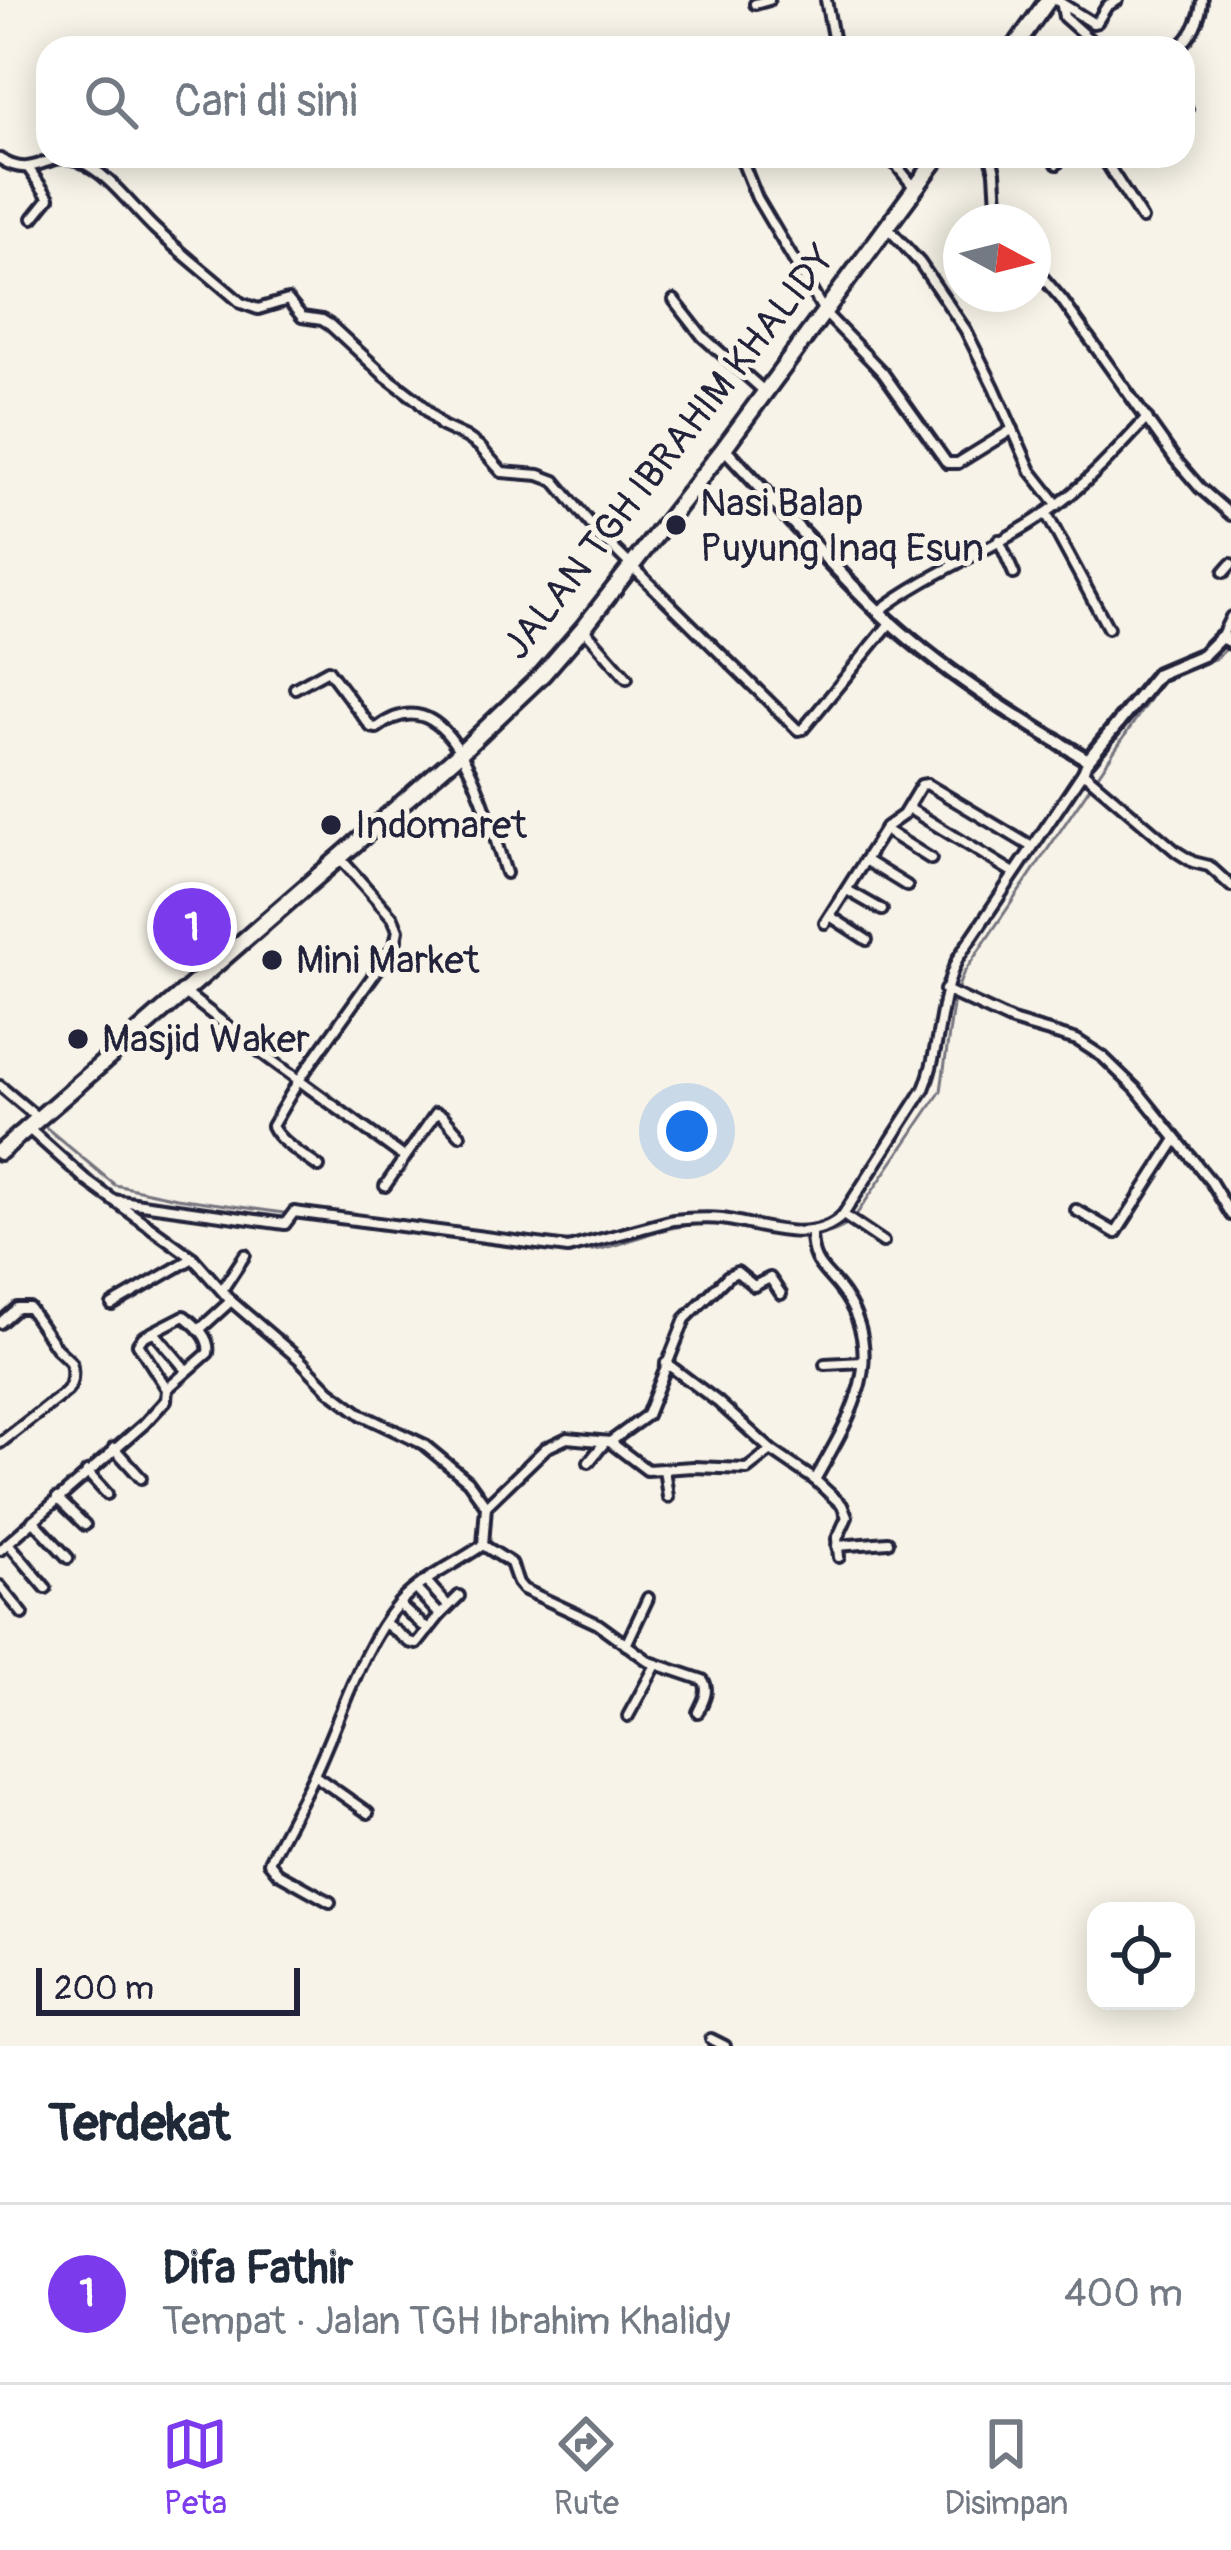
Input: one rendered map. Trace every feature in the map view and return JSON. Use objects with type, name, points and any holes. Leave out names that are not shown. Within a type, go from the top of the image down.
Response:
[{"type":"main road","points":[[1025,36],[1056,2]]},
{"type":"main road","name":"JALAN TGH IBRAHIM KHALIDY","points":[[0,1153],[543,674],[724,448],[930,168]]},
{"type":"street","points":[[754,4],[769,0]]},
{"type":"street","points":[[826,0],[833,36]]},
{"type":"street","points":[[1056,2],[1093,23],[1118,0]]},
{"type":"street","points":[[1189,36],[1202,0]]},
{"type":"street","points":[[1056,2],[1064,17],[1086,36]]},
{"type":"street","points":[[0,159],[28,170],[49,198],[33,218]]},
{"type":"street","points":[[28,170],[36,167]]},
{"type":"street","points":[[90,168],[241,303],[258,309],[285,299],[302,317],[326,322],[442,426],[479,446],[502,472],[555,481],[598,533],[800,730],[891,622]]},
{"type":"street","points":[[745,168],[757,198],[825,313],[883,373],[949,464],[1013,429]]},
{"type":"street","points":[[899,168],[915,188]]},
{"type":"street","points":[[994,168],[997,204]]},
{"type":"street","points":[[1110,168],[1142,219]]},
{"type":"street","points":[[887,227],[920,263],[965,329],[1031,471],[1058,504]]},
{"type":"street","points":[[1051,287],[1184,472],[1231,515]]},
{"type":"street","points":[[674,300],[703,337],[766,392]]},
{"type":"street","points":[[879,611],[902,593],[1046,513],[1094,475],[1147,418]]},
{"type":"street","points":[[724,448],[891,622],[956,676],[1086,769],[1177,852],[1209,866],[1231,886]]},
{"type":"street","points":[[1046,513],[1108,628]]},
{"type":"street","points":[[999,540],[1014,574]]},
{"type":"street","points":[[113,1200],[283,1224],[290,1217],[351,1218],[568,1248],[690,1219],[718,1218],[811,1235],[849,1219],[924,1089],[958,958],[1086,769],[1158,674],[1203,655],[1225,639],[1231,617]]},
{"type":"street","points":[[583,628],[627,678]]},
{"type":"street","points":[[296,688],[328,670],[371,727],[412,714],[440,725],[460,752],[506,873]]},
{"type":"street","points":[[867,940],[827,920],[885,830],[908,808],[921,785],[927,784],[1032,847]]},
{"type":"street","points":[[908,808],[1014,874]]},
{"type":"street","points":[[885,830],[931,859]]},
{"type":"street","points":[[319,1167],[272,1128],[299,1080],[386,960],[398,935],[393,918],[338,856]]},
{"type":"street","points":[[865,860],[908,886]]},
{"type":"street","points":[[847,890],[882,910]]},
{"type":"street","points":[[184,992],[404,1157]]},
{"type":"street","points":[[952,993],[1012,1022],[1089,1047],[1136,1089],[1231,1215]]},
{"type":"street","points":[[0,1086],[113,1200],[193,1258],[231,1301],[347,1404],[423,1444],[468,1481],[486,1506],[484,1545]]},
{"type":"street","points":[[385,1186],[436,1113],[460,1135]]},
{"type":"street","points":[[1076,1210],[1116,1233],[1175,1141]]},
{"type":"street","points":[[849,1219],[883,1242]]},
{"type":"street","points":[[811,1235],[812,1257],[842,1292],[860,1323],[862,1363],[856,1402],[814,1480]]},
{"type":"street","points":[[222,1290],[245,1255]]},
{"type":"street","points":[[112,1305],[193,1258]]},
{"type":"street","points":[[589,1462],[607,1442],[647,1414],[685,1319],[732,1273],[754,1286],[770,1278],[781,1294]]},
{"type":"street","points":[[199,1330],[231,1301]]},
{"type":"street","points":[[0,1323],[17,1308],[29,1308],[72,1364],[67,1391],[0,1443]]},
{"type":"street","points":[[46,1588],[4,1547],[161,1407],[167,1389],[138,1345],[143,1337],[182,1316],[206,1337],[209,1349],[167,1389]]},
{"type":"street","points":[[154,1332],[187,1371]]},
{"type":"street","points":[[825,1364],[862,1363]]},
{"type":"street","points":[[666,1364],[842,1505],[847,1513],[837,1546],[839,1557]]},
{"type":"street","points":[[486,1506],[546,1448],[572,1437],[607,1442],[643,1469],[747,1469],[771,1450]]},
{"type":"street","points":[[114,1448],[141,1478]]},
{"type":"street","points":[[664,1469],[668,1497]]},
{"type":"street","points":[[87,1472],[106,1494]]},
{"type":"street","points":[[57,1498],[85,1525]]},
{"type":"street","points":[[33,1520],[68,1558]]},
{"type":"street","points":[[837,1546],[888,1542]]},
{"type":"street","points":[[330,1902],[269,1864],[386,1623],[399,1604],[426,1581],[484,1545]]},
{"type":"street","points":[[484,1545],[511,1563],[522,1588],[598,1624],[656,1665],[705,1682],[706,1694],[698,1712]]},
{"type":"street","points":[[426,1581],[448,1606]]},
{"type":"street","points":[[0,1586],[23,1614]]},
{"type":"street","points":[[416,1589],[440,1615]]},
{"type":"street","points":[[386,1623],[413,1645],[459,1597]]},
{"type":"street","points":[[626,1645],[647,1598]]},
{"type":"street","points":[[399,1604],[428,1630]]},
{"type":"street","points":[[628,1716],[656,1665]]},
{"type":"street","points":[[314,1775],[368,1813]]},
{"type":"street","points":[[711,2039],[725,2046]]},
{"type":"waterway","points":[[1181,670],[1217,658],[1230,645]]},
{"type":"waterway","points":[[773,1233],[814,1236],[852,1221],[941,1091],[954,998],[963,974],[1166,675]]},
{"type":"waterway","points":[[43,1125],[115,1185],[291,1214]]},
{"type":"waterway","points":[[568,1250],[601,1249],[680,1226],[728,1224]]},
{"type":"place","name":"Nasi Balap Puyung Inaq Esun","points":[[676,525]]},
{"type":"place","name":"Indomaret","points":[[331,825]]},
{"type":"place","name":"Difa Fathir","points":[[192,927]]},
{"type":"place","name":"Mini Market","points":[[272,960]]},
{"type":"place","name":"Masjid Waker","points":[[78,1039]]}]
